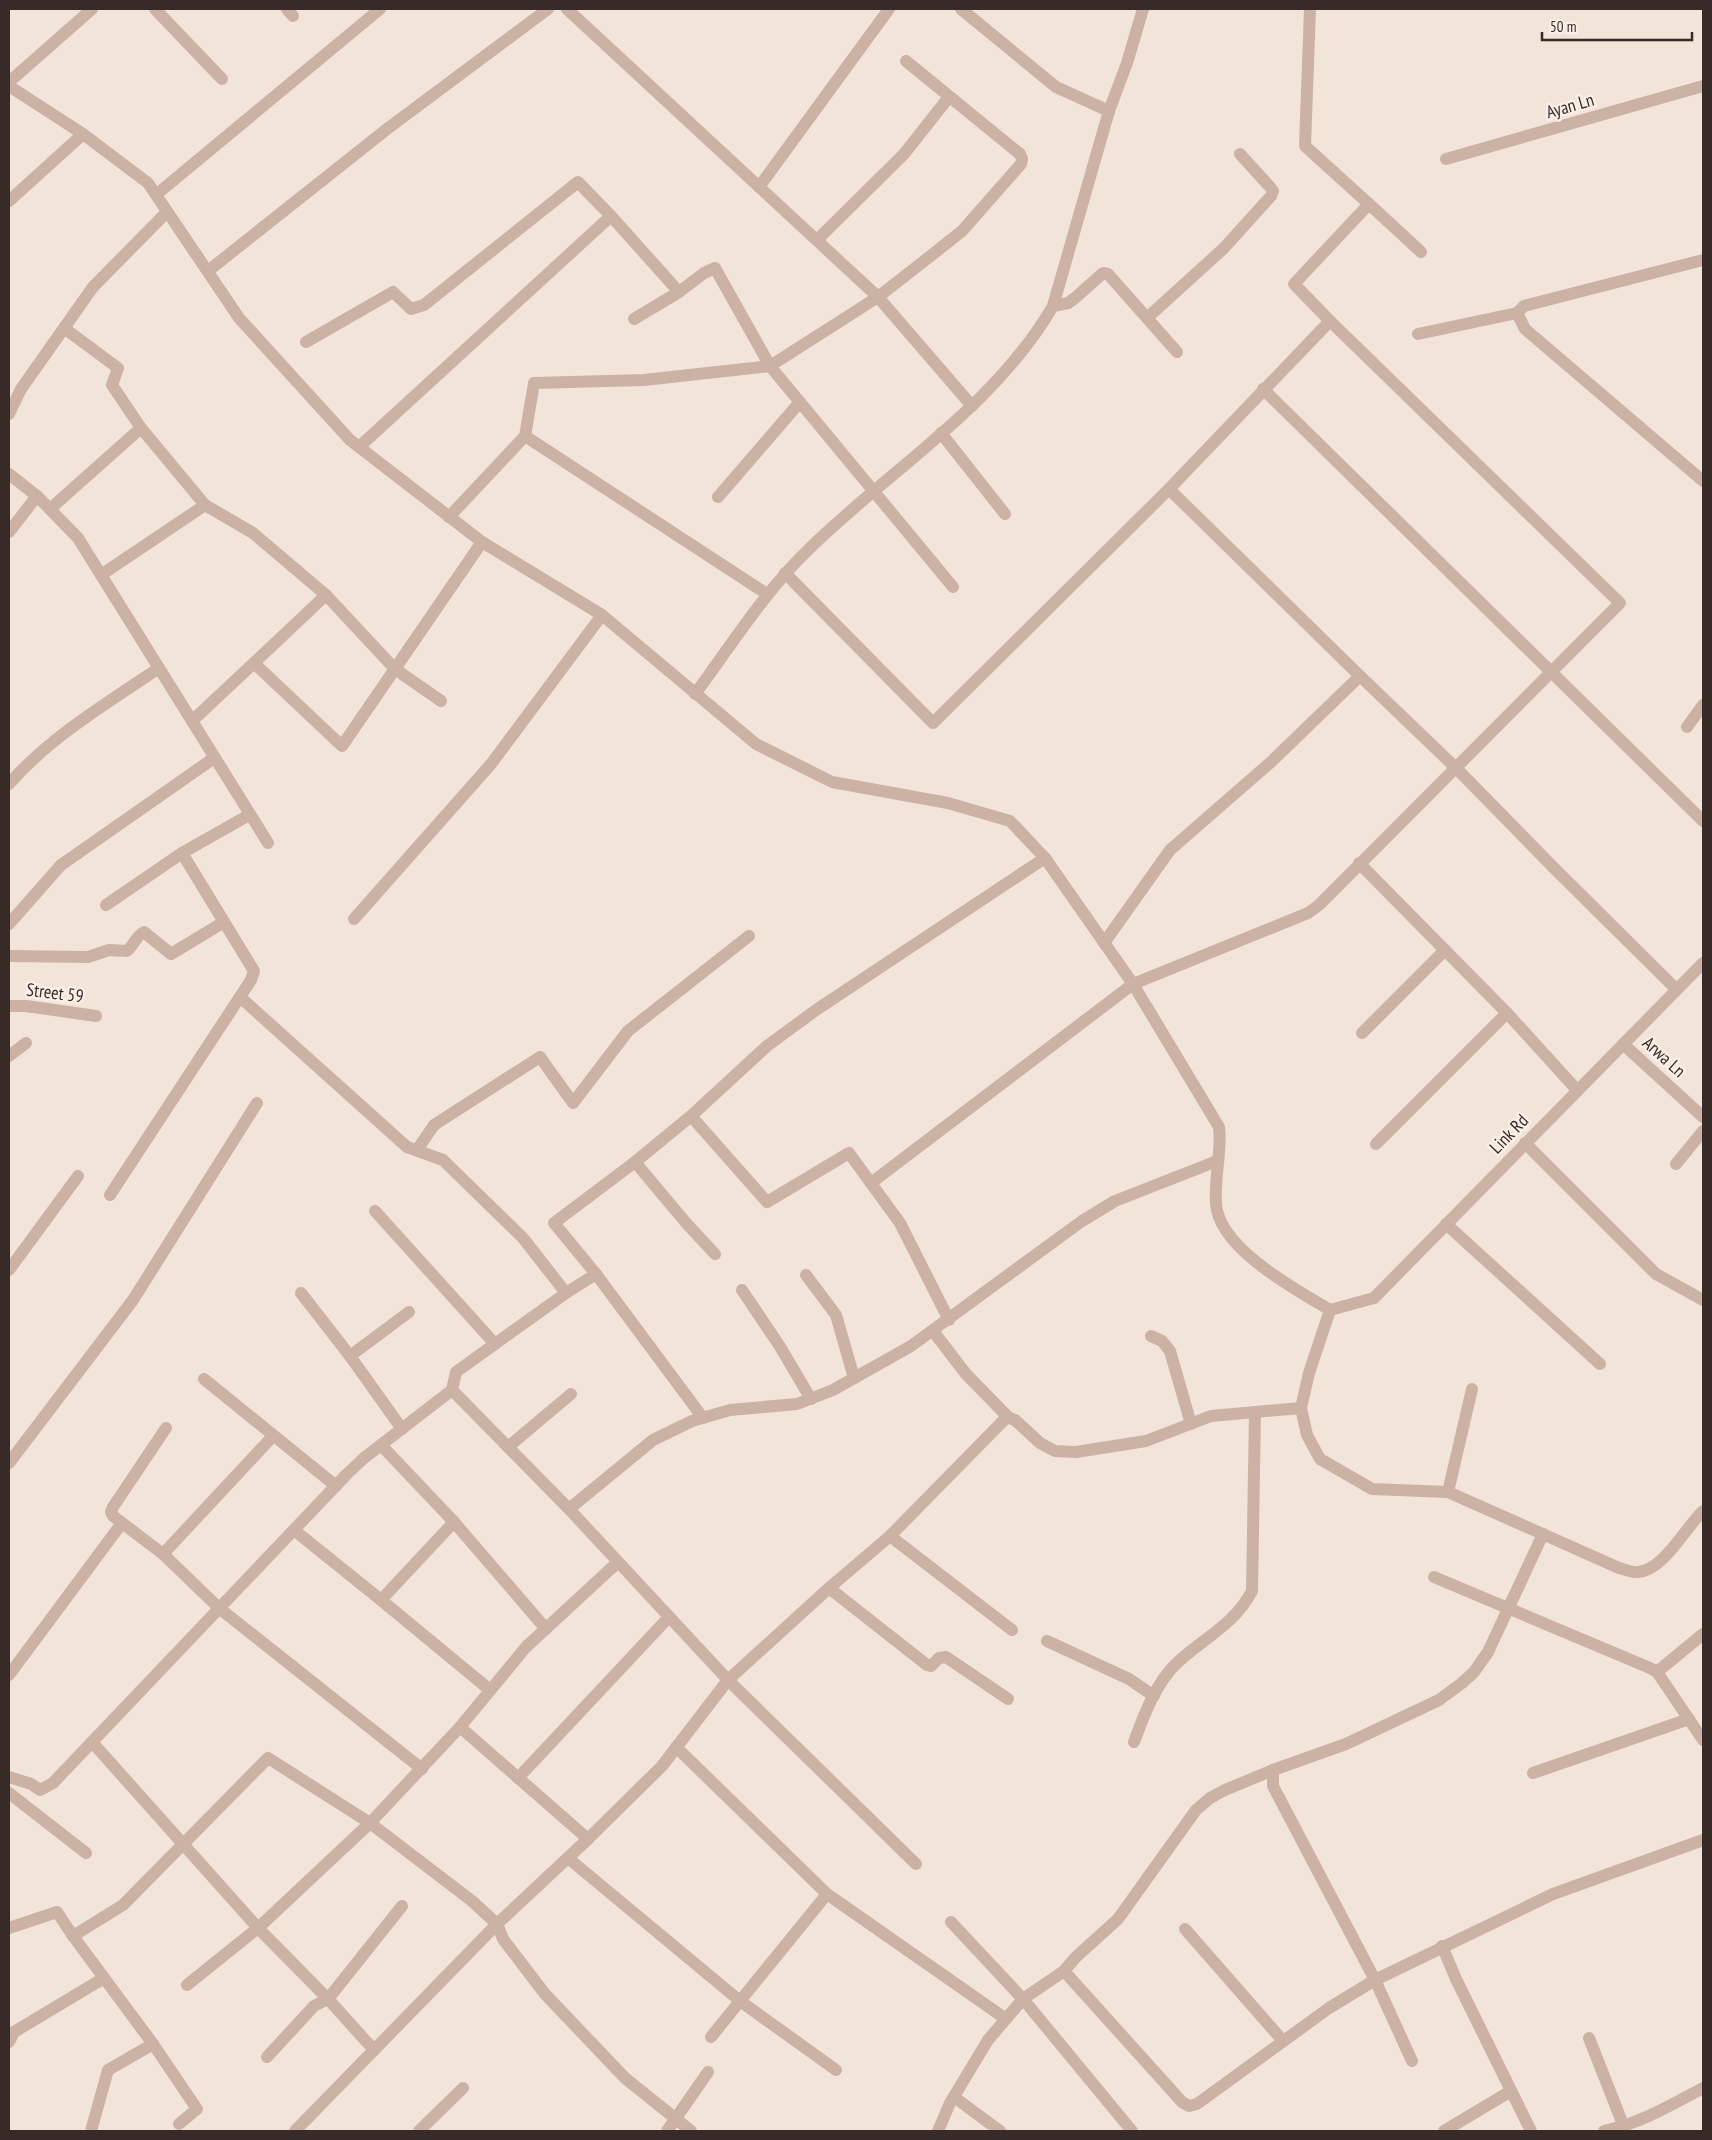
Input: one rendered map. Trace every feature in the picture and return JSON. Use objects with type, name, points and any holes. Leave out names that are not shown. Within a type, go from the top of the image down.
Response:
[{"type":"street","points":[[9,82],[92,9]]},
{"type":"street","points":[[155,9],[222,79]]},
{"type":"street","points":[[157,194],[380,9]]},
{"type":"street","points":[[208,271],[387,129],[548,9]]},
{"type":"street","points":[[567,9],[878,297],[972,406]]},
{"type":"street","points":[[760,187],[889,9]]},
{"type":"street","points":[[961,9],[1056,88],[1109,111]]},
{"type":"street","points":[[695,694],[767,594],[785,573],[872,491],[972,406],[1015,360],[1038,331],[1053,306],[1109,111],[1127,62],[1143,9]]},
{"type":"street","points":[[1310,9],[1305,146],[1422,252]]},
{"type":"street","points":[[449,517],[525,436],[534,383],[644,380],[770,366],[878,297],[962,231],[1021,164],[1022,159],[1020,154],[906,61]]},
{"type":"street","points":[[9,86],[83,134],[148,183],[239,318],[350,440],[482,542],[602,615],[756,744],[832,782],[948,803],[1010,821],[1045,858],[1133,984],[1219,1127],[1221,1144],[1217,1161],[1216,1203],[1217,1213],[1224,1228],[1238,1246],[1271,1274],[1330,1310],[1309,1373],[1302,1408],[1307,1435],[1320,1459],[1372,1489],[1448,1492],[1619,1568],[1638,1572],[1654,1567],[1667,1556],[1691,1522],[1703,1511]]},
{"type":"street","name":"Ayan Ln","points":[[1446,159],[1703,86]]},
{"type":"street","points":[[817,240],[904,154],[949,97]]},
{"type":"street","points":[[9,201],[83,134]]},
{"type":"street","points":[[1147,318],[1224,248],[1271,196],[1273,191],[1240,154]]},
{"type":"street","points":[[306,342],[393,292],[412,309],[424,305],[578,182],[679,292]]},
{"type":"street","points":[[871,1183],[1133,984],[1308,913],[1319,905],[1620,603],[1294,284],[1370,204]]},
{"type":"street","points":[[9,414],[21,389],[93,287],[167,212]]},
{"type":"street","points":[[359,447],[611,216]]},
{"type":"street","points":[[1418,334],[1517,313],[1524,306],[1703,260]]},
{"type":"street","points":[[634,319],[679,292],[704,273],[715,268],[770,366],[953,587]]},
{"type":"street","points":[[1053,306],[1068,303],[1103,273],[1108,274],[1177,352]]},
{"type":"street","points":[[1517,313],[1525,329],[1703,481]]},
{"type":"street","points":[[785,573],[933,723],[1170,489],[1263,389],[1330,321]]},
{"type":"street","points":[[64,328],[118,368],[112,385],[141,428],[205,505],[253,533],[326,595],[395,669],[441,701]]},
{"type":"street","points":[[1263,389],[1703,821]]},
{"type":"street","points":[[718,497],[800,402]]},
{"type":"street","points":[[50,509],[141,428]]},
{"type":"street","points":[[941,433],[1004,514]]},
{"type":"street","points":[[525,436],[767,594]]},
{"type":"street","points":[[9,474],[37,496],[78,538],[268,843]]},
{"type":"street","points":[[1170,489],[1456,768],[1552,867],[1676,989]]},
{"type":"street","points":[[9,532],[37,496]]},
{"type":"street","points":[[101,575],[205,505]]},
{"type":"street","points":[[254,663],[342,746],[482,542]]},
{"type":"street","points":[[192,721],[326,595]]},
{"type":"street","points":[[354,919],[491,764],[602,615]]},
{"type":"street","points":[[9,784],[22,769],[78,723],[159,668]]},
{"type":"street","points":[[1104,943],[1170,850],[1270,762],[1360,676]]},
{"type":"street","points":[[1687,727],[1703,705]]},
{"type":"street","points":[[9,924],[61,865],[214,758]]},
{"type":"street","points":[[106,905],[182,853],[249,815]]},
{"type":"street","points":[[110,1195],[251,980],[254,971],[182,853]]},
{"type":"street","points":[[702,1418],[596,1274],[554,1223],[635,1162],[691,1116],[774,1041],[824,1004],[1045,858]]},
{"type":"street","points":[[1359,863],[1507,1013],[1577,1090]]},
{"type":"street","points":[[9,956],[88,957],[109,950],[127,951],[138,935],[144,932],[171,954],[224,922]]},
{"type":"street","points":[[417,1150],[434,1125],[540,1057],[573,1103],[628,1031],[749,936]]},
{"type":"street","points":[[1362,1033],[1445,950]]},
{"type":"street","name":"Link Rd","points":[[1330,1310],[1374,1298],[1676,989],[1700,972]]},
{"type":"street","points":[[240,997],[407,1147],[443,1160],[523,1238],[566,1293]]},
{"type":"street","name":"Street 59","points":[[9,1006],[26,1006],[96,1016]]},
{"type":"street","points":[[1376,1144],[1507,1013]]},
{"type":"street","points":[[9,1056],[26,1043]]},
{"type":"street","name":"Arwa Ln","points":[[1623,1044],[1703,1117]]},
{"type":"street","points":[[9,1463],[133,1300],[258,1103]]},
{"type":"street","points":[[691,1116],[766,1202],[850,1153],[900,1223],[949,1320]]},
{"type":"street","points":[[1676,1164],[1703,1131]]},
{"type":"street","points":[[1525,1143],[1656,1274],[1703,1300]]},
{"type":"street","points":[[570,1509],[653,1440],[692,1421],[730,1410],[797,1404],[833,1390],[911,1346],[1082,1221],[1123,1198],[1217,1161]]},
{"type":"street","points":[[635,1162],[715,1254]]},
{"type":"street","points":[[9,1270],[78,1176]]},
{"type":"street","points":[[375,1211],[495,1344]]},
{"type":"street","points":[[1446,1224],[1600,1364]]},
{"type":"street","points":[[9,1777],[31,1784],[40,1790],[53,1783],[364,1458],[452,1390],[456,1372],[566,1293],[596,1274]]},
{"type":"street","points":[[806,1275],[836,1316],[854,1378]]},
{"type":"street","points":[[742,1290],[779,1345],[811,1399]]},
{"type":"street","points":[[301,1293],[350,1356],[402,1429]]},
{"type":"street","points":[[350,1356],[409,1312]]},
{"type":"street","points":[[933,1331],[966,1374],[1009,1418],[1055,1451],[1076,1452],[1146,1441],[1211,1416],[1302,1408]]},
{"type":"street","points":[[1151,1336],[1162,1341],[1170,1351],[1191,1424]]},
{"type":"street","points":[[204,1380],[336,1486]]},
{"type":"street","points":[[1448,1492],[1472,1389]]},
{"type":"street","points":[[452,1390],[570,1509],[728,1680],[916,1864]]},
{"type":"street","points":[[508,1446],[572,1394]]},
{"type":"street","points":[[1134,1742],[1143,1718],[1163,1679],[1177,1662],[1229,1622],[1244,1607],[1252,1590],[1254,1412]]},
{"type":"street","points":[[295,2131],[497,1924],[588,1839],[662,1766],[728,1680],[829,1588],[890,1536],[1005,1419],[1009,1418]]},
{"type":"street","points":[[166,1428],[113,1507],[111,1512],[113,1516],[163,1554],[219,1608],[422,1769]]},
{"type":"street","points":[[163,1554],[273,1436]]},
{"type":"street","points":[[381,1445],[454,1522],[546,1629]]},
{"type":"street","points":[[381,1600],[454,1522]]},
{"type":"street","points":[[9,1675],[122,1523]]},
{"type":"street","points":[[294,1530],[490,1690]]},
{"type":"street","points":[[938,2131],[954,2097],[988,2040],[1023,1999],[1064,1971],[1076,1957],[1118,1919],[1196,1810],[1210,1798],[1272,1770],[1346,1744],[1438,1700],[1474,1672],[1488,1652],[1543,1534]]},
{"type":"street","points":[[890,1536],[1012,1630]]},
{"type":"street","points":[[187,1985],[258,1928],[370,1823],[460,1727],[526,1647],[618,1562]]},
{"type":"street","points":[[1434,1577],[1509,1607],[1657,1672],[1703,1740]]},
{"type":"street","points":[[829,1588],[927,1665],[931,1666],[939,1658],[946,1657],[1008,1699]]},
{"type":"street","points":[[518,1778],[669,1617]]},
{"type":"street","points":[[1657,1672],[1703,1634]]},
{"type":"street","points":[[1046,1641],[1129,1679],[1154,1696]]},
{"type":"street","points":[[1533,1773],[1689,1719]]},
{"type":"street","points":[[460,1727],[588,1839]]},
{"type":"street","points":[[92,1742],[258,1928],[328,1999],[374,2050]]},
{"type":"street","points":[[676,1747],[827,1894],[1006,2019]]},
{"type":"street","points":[[73,1936],[123,1905],[268,1758],[370,1823],[472,1901],[497,1924],[503,1939],[545,1994],[625,2078],[691,2131]]},
{"type":"street","points":[[1272,1770],[1273,1786],[1376,1980],[1412,2061]]},
{"type":"street","points":[[9,1793],[86,1853]]},
{"type":"street","points":[[1064,1971],[1182,2102],[1189,2106],[1197,2104],[1329,2008],[1376,1980],[1442,1946],[1553,1894],[1703,1840]]},
{"type":"street","points":[[568,1858],[740,2001],[836,2070]]},
{"type":"street","points":[[711,2037],[827,1894]]},
{"type":"street","points":[[267,2058],[314,2006],[328,1999],[402,1906]]},
{"type":"street","points":[[9,1928],[57,1912],[153,2044],[197,2109],[179,2124]]},
{"type":"street","points":[[951,1922],[1023,1999],[1132,2131]]},
{"type":"street","points":[[1185,1929],[1283,2041]]},
{"type":"street","points":[[1442,1946],[1456,1979],[1532,2131]]},
{"type":"street","points":[[9,2042],[14,2032],[104,1978]]},
{"type":"street","points":[[1589,2038],[1624,2126]]},
{"type":"street","points":[[91,2131],[108,2070],[153,2044]]},
{"type":"street","points":[[667,2131],[708,2072]]},
{"type":"street","points":[[419,2131],[463,2088]]},
{"type":"street","points":[[1604,2131],[1662,2112],[1703,2088]]},
{"type":"street","points":[[1444,2131],[1511,2091]]},
{"type":"street","points":[[954,2097],[1000,2131]]}]
